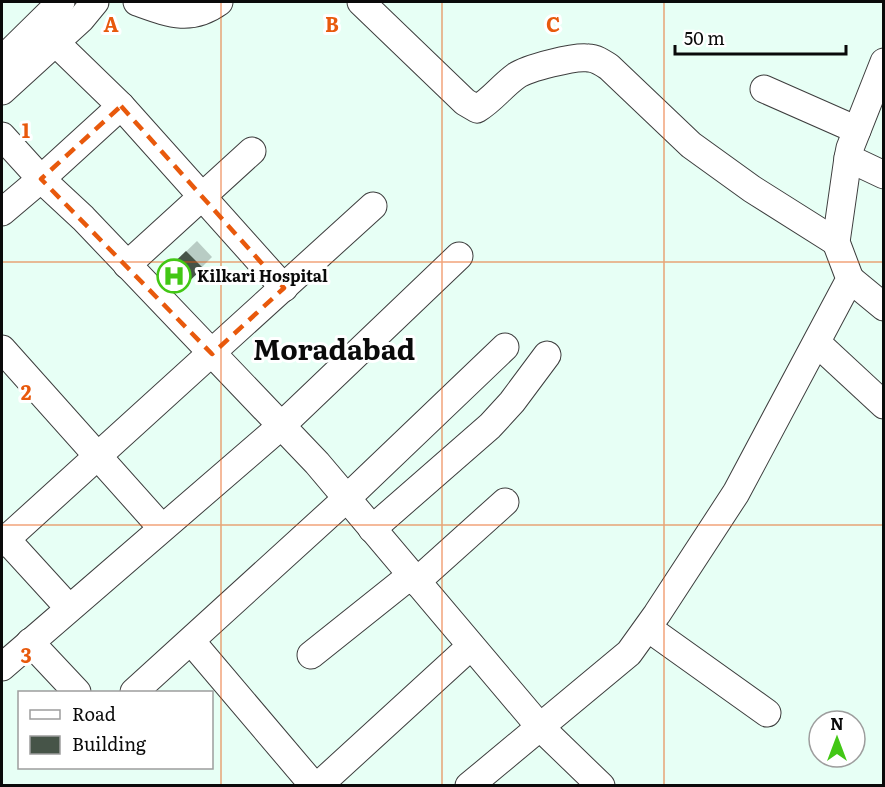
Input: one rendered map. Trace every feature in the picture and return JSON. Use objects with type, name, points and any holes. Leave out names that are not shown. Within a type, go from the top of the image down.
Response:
[{"type":"street","points":[[2,60],[60,21],[95,2]]},
{"type":"street","points":[[137,2],[159,10],[188,16],[219,2]]},
{"type":"street","points":[[361,2],[465,102],[477,109],[489,102],[518,75],[544,65],[587,57],[598,60],[609,67],[692,145],[752,189],[836,242]]},
{"type":"street","points":[[2,91],[60,21]]},
{"type":"street","points":[[60,21],[121,106],[284,288]]},
{"type":"street","points":[[882,72],[857,130],[849,158],[836,242],[850,279],[884,308]]},
{"type":"street","points":[[764,88],[857,130]]},
{"type":"street","points":[[2,212],[121,106]]},
{"type":"street","points":[[2,136],[316,463],[540,727],[601,786]]},
{"type":"street","points":[[127,265],[252,151]]},
{"type":"street","points":[[849,158],[884,175]]},
{"type":"street","points":[[69,608],[4,541],[373,206]]},
{"type":"street","points":[[2,667],[281,426],[459,256]]},
{"type":"street","points":[[469,786],[629,653],[648,628],[736,493],[850,279]]},
{"type":"street","points":[[817,343],[884,405]]},
{"type":"street","points":[[136,691],[346,499],[506,347]]},
{"type":"street","points":[[2,350],[162,528]]},
{"type":"street","points":[[372,530],[490,426],[512,402],[547,355]]},
{"type":"street","points":[[311,655],[413,579],[505,502]]},
{"type":"street","points":[[648,628],[767,713]]},
{"type":"street","points":[[191,641],[316,786],[471,646]]},
{"type":"street","points":[[30,642],[75,691]]},
{"type":"highlighted area","points":[[121,106],[284,288],[212,354],[41,179]]},
{"type":"building","points":[[186,251],[203,268],[177,293],[160,276]]},
{"type":"place","name":"Kilkari Hospital","points":[[174,276]]},
{"type":"district","name":"Moradabad","points":[[334,350]]}]
